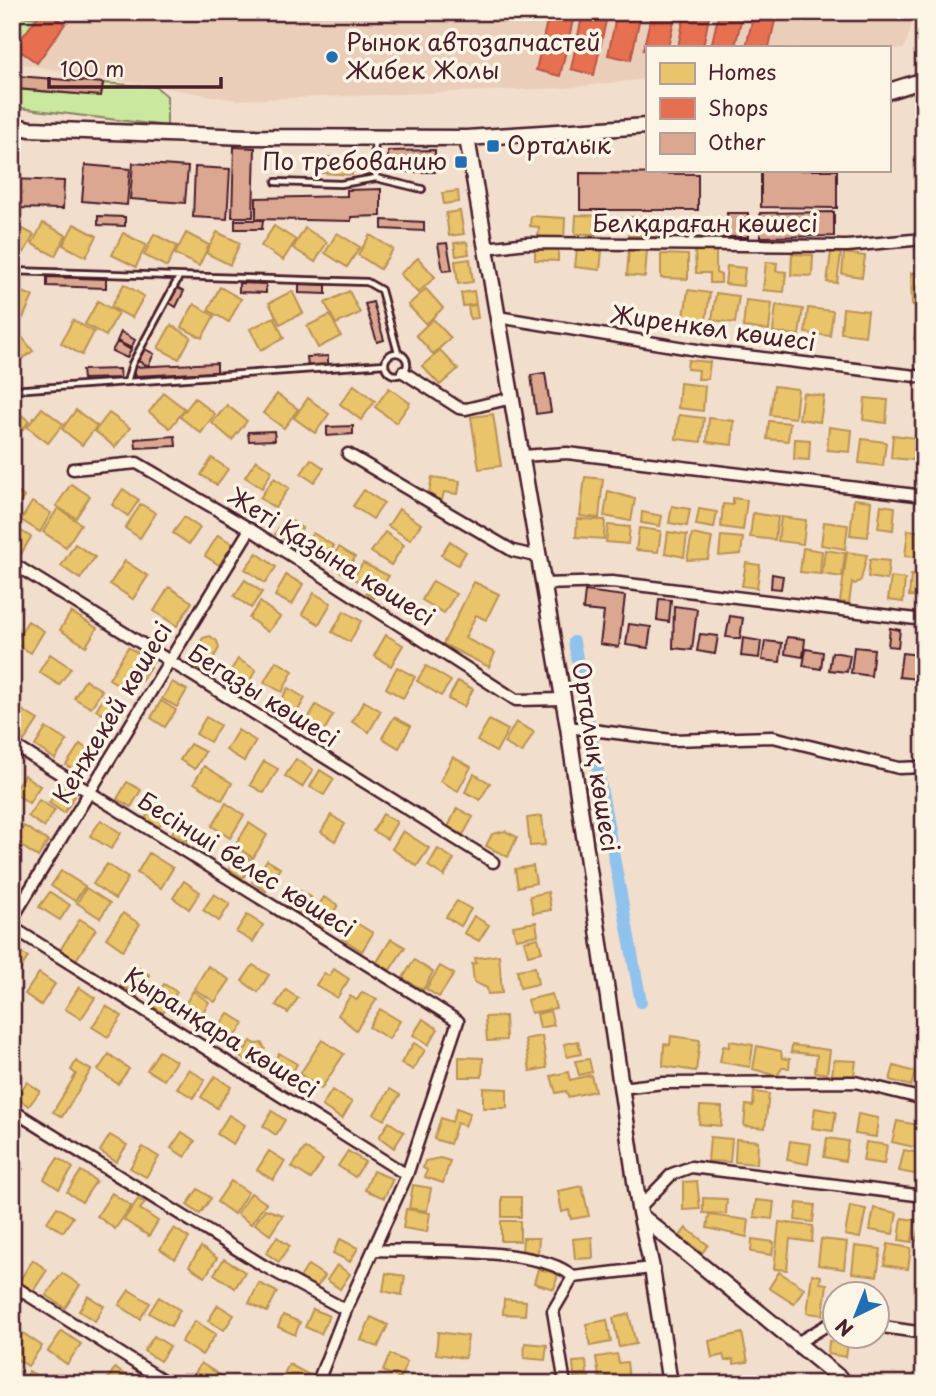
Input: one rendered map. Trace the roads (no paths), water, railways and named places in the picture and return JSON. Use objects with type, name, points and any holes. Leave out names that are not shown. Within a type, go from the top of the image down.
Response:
[{"type":"main road","points":[[890,91],[924,80]]},
{"type":"main road","points":[[12,125],[30,129],[248,137],[374,138],[467,138],[646,126]]},
{"type":"main road","name":"Орталық көшесі","points":[[467,138],[568,726],[640,1212],[652,1268],[670,1384]]},
{"type":"main road","points":[[640,1212],[847,1384]]},
{"type":"street","name":"Белқараған көшесі","points":[[486,248],[527,243],[847,246],[924,239]]},
{"type":"street","name":"Жиренкөл көшесі","points":[[498,317],[703,351],[924,377]]},
{"type":"street","points":[[403,372],[466,410],[512,398]]},
{"type":"street","points":[[522,456],[567,453],[924,496]]},
{"type":"street","points":[[348,454],[513,551],[540,557]]},
{"type":"street","name":"Жеті Қазына көшесі","points":[[73,469],[137,463],[250,529],[516,699],[563,699]]},
{"type":"street","name":"Кенжекей көшесі","points":[[12,919],[250,529]]},
{"type":"street","name":"Бегазы көшесі","points":[[12,563],[168,663],[493,862]]},
{"type":"street","points":[[543,583],[612,582],[924,620]]},
{"type":"street","points":[[568,726],[672,740],[773,737],[899,768],[924,767]]},
{"type":"street","name":"Бесінші белес көшесі","points":[[12,744],[458,1021],[407,1175]]},
{"type":"street","name":"Қыранқара көшесі","points":[[12,927],[407,1175]]},
{"type":"street","points":[[621,1088],[663,1083],[855,1082],[924,1099]]},
{"type":"street","points":[[12,1110],[264,1266],[346,1310]]},
{"type":"street","points":[[640,1212],[672,1174],[691,1167],[924,1196]]},
{"type":"street","points":[[317,1384],[346,1310],[407,1175]]},
{"type":"street","points":[[375,1250],[521,1256],[564,1267],[573,1277]]},
{"type":"street","points":[[573,1277],[652,1268]]},
{"type":"street","points":[[565,1384],[553,1311],[573,1277]]},
{"type":"street","points":[[12,1285],[169,1384]]},
{"type":"street","points":[[890,1328],[924,1333]]},
{"type":"street","points":[[797,1343],[820,1330]]},
{"type":"lane","points":[[374,138],[376,178]]},
{"type":"lane","points":[[276,182],[341,184],[376,178],[422,189]]},
{"type":"lane","points":[[688,246],[694,234],[721,235]]},
{"type":"lane","points":[[12,271],[178,279],[367,282],[381,290],[398,353],[406,361],[403,372],[392,374],[385,364]]},
{"type":"lane","points":[[127,382],[132,364],[178,279]]},
{"type":"lane","points":[[385,364],[390,355],[398,353]]},
{"type":"lane","points":[[12,390],[385,364]]},
{"type":"waterway","points":[[574,642],[641,1002]]},
{"type":"place","name":"Рынок автозапчастей Жибек Жолы","points":[[332,57]]},
{"type":"place","name":"Орталык","points":[[493,146]]},
{"type":"place","name":"По требованию","points":[[461,162]]}]
